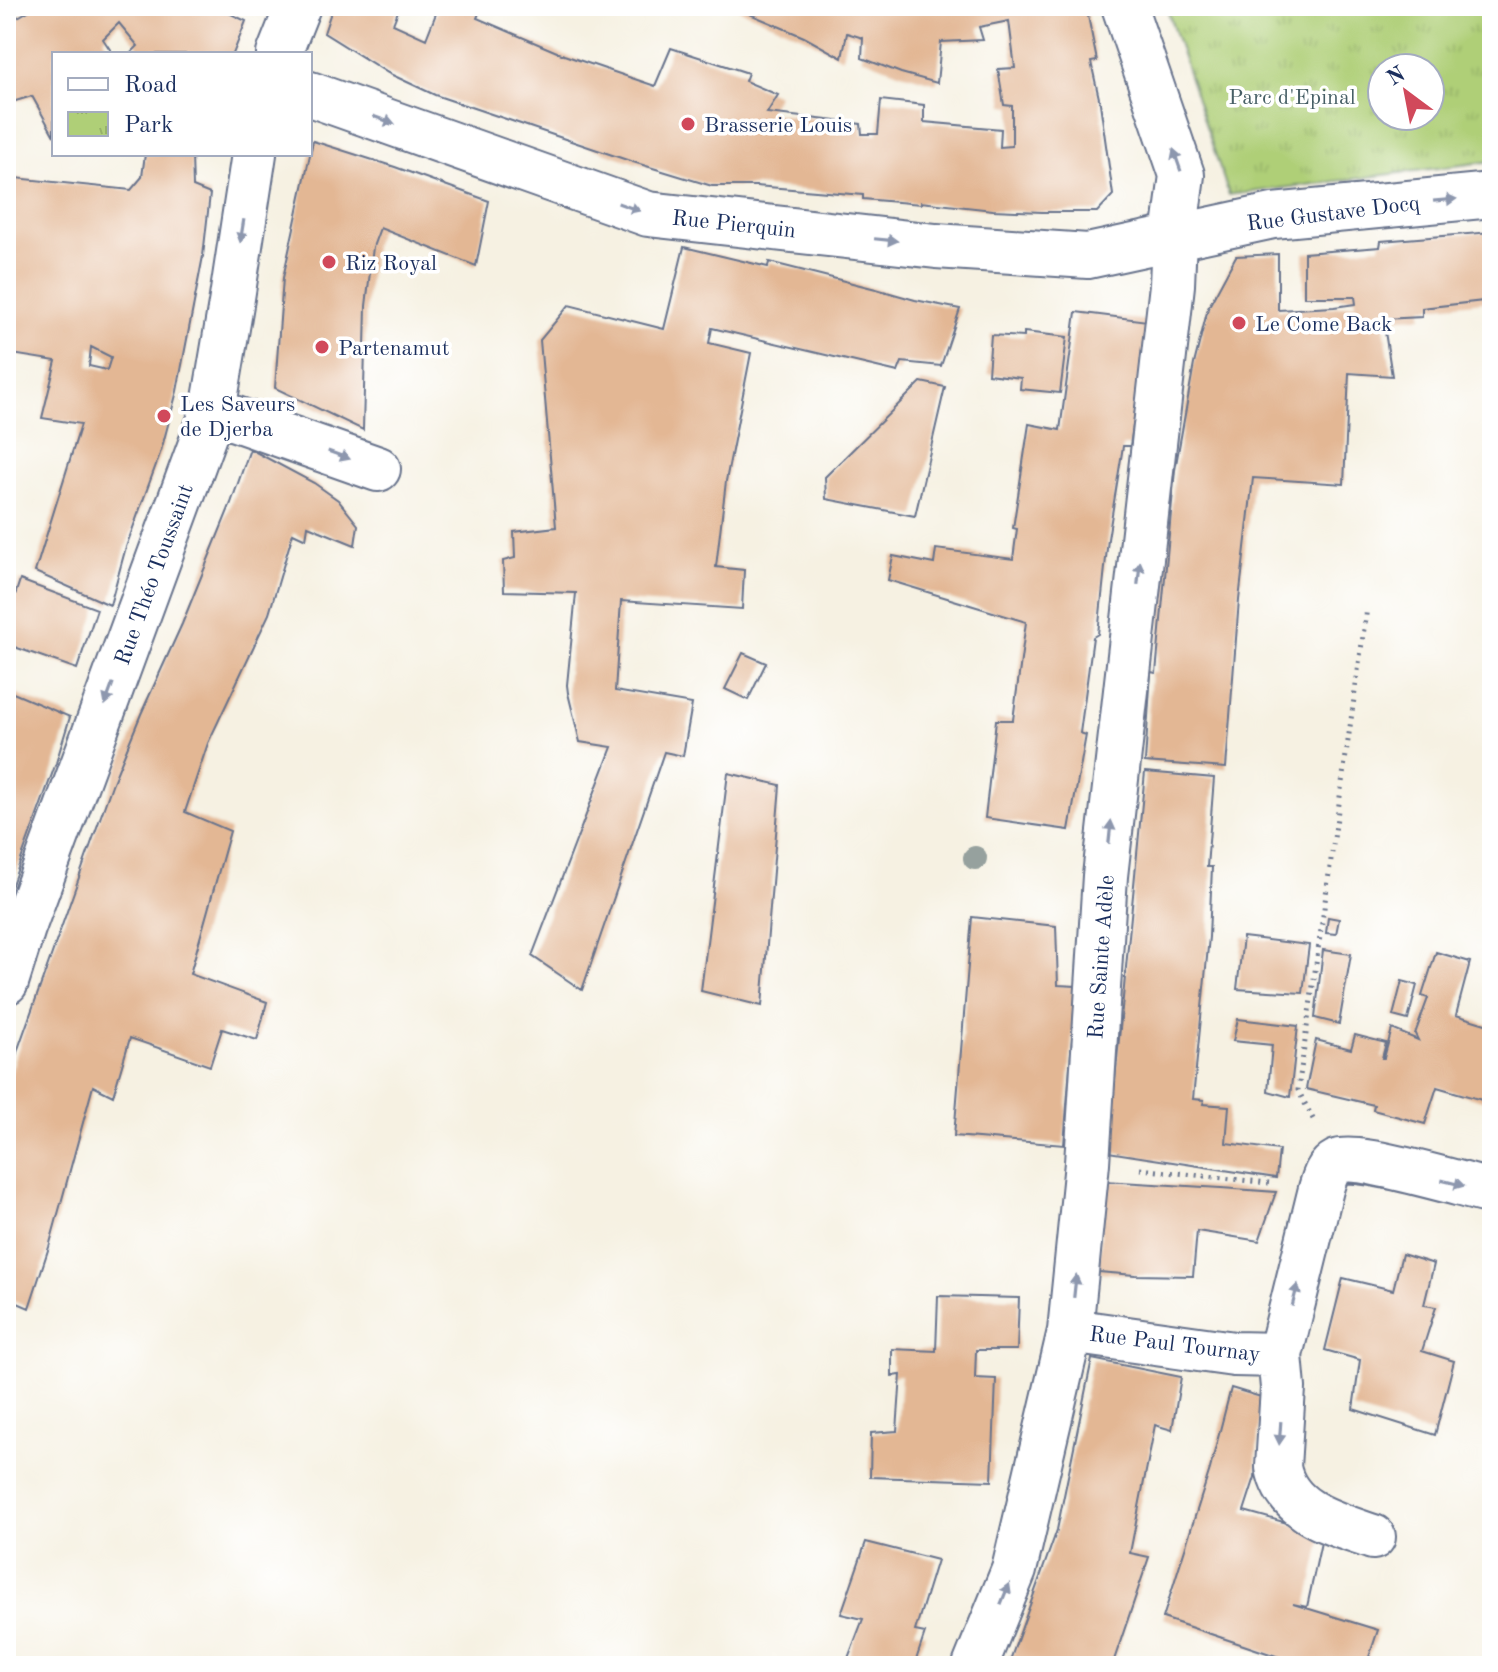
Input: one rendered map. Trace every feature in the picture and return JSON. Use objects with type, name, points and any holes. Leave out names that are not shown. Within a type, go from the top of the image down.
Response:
[{"type":"street","points":[[280,52],[298,6]]},
{"type":"street","name":"Rue Sainte Adèle","points":[[975,1666],[1014,1570],[1070,1331],[1087,1163],[1105,876],[1182,175],[1124,6]]},
{"type":"street","name":"Rue Pierquin","points":[[312,95],[580,208],[951,247],[1088,256],[1174,237]]},
{"type":"street","name":"Rue Théo Toussaint","points":[[6,982],[23,928],[213,411],[254,156]]},
{"type":"street","name":"Rue Gustave Docq","points":[[1174,237],[1273,216],[1492,195]]},
{"type":"street","points":[[213,411],[378,469]]},
{"type":"street","points":[[1328,1176],[1351,1160],[1492,1192]]},
{"type":"street","name":"Rue Paul Tournay","points":[[1328,1176],[1280,1355],[1283,1388],[1278,1467],[1279,1475],[1296,1502],[1315,1515],[1373,1537]]},
{"type":"street","name":"Rue Paul Tournay","points":[[1070,1331],[1234,1354],[1280,1355]]},
{"type":"path","points":[[1087,1163],[1328,1176],[1298,1090],[1367,608]]},
{"type":"green space","name":"Parc d'Epinal","points":[[1166,6],[1492,6],[1492,161],[1229,195]]},
{"type":"building","points":[[37,6],[214,6],[246,21],[234,52],[132,52],[138,46],[119,23],[103,39],[112,52],[52,52],[52,132],[32,96],[6,104],[6,24]]},
{"type":"building","points":[[333,6],[400,6],[393,24],[426,39],[439,6],[482,6],[477,18],[564,55],[655,86],[671,48],[748,73],[745,81],[778,95],[767,113],[861,124],[862,134],[878,134],[881,100],[924,105],[924,122],[1001,129],[1000,147],[1012,146],[1012,106],[1004,105],[998,69],[1015,68],[1009,21],[979,27],[983,40],[941,42],[937,83],[862,58],[863,38],[847,33],[842,58],[804,37],[731,6],[1086,6],[1097,61],[1091,62],[1113,195],[1097,212],[1042,212],[863,199],[863,195],[756,186],[712,186],[435,95],[388,73],[324,33]]},
{"type":"building","points":[[313,141],[489,201],[476,266],[380,228],[373,247],[366,306],[363,430],[275,388],[283,278]]},
{"type":"building","points":[[145,156],[192,156],[193,187],[210,194],[203,256],[177,391],[161,451],[126,547],[110,605],[35,572],[81,424],[42,418],[56,361],[6,353],[6,177],[131,190],[142,177]],"holes":[[[91,347],[111,357],[107,370],[89,366]]]},
{"type":"building","points":[[1492,232],[1492,300],[1422,308],[1422,317],[1383,319],[1392,376],[1349,373],[1344,484],[1253,478],[1239,600],[1226,768],[1145,762],[1151,672],[1156,673],[1175,470],[1194,364],[1208,308],[1236,256],[1278,254],[1278,310],[1334,307],[1356,304],[1355,297],[1304,297],[1304,253],[1380,247],[1381,241]]},
{"type":"building","points":[[684,247],[768,267],[769,262],[960,309],[941,366],[902,362],[898,372],[712,328],[709,343],[751,353],[726,481],[716,567],[744,570],[742,609],[621,601],[615,691],[692,704],[683,756],[664,752],[582,990],[532,956],[612,747],[580,742],[568,693],[576,593],[504,591],[503,561],[515,558],[514,532],[556,527],[540,340],[569,305],[664,329]]},
{"type":"building","points":[[1076,312],[1148,321],[1130,446],[1123,446],[1108,539],[1098,634],[1093,637],[1080,733],[1086,735],[1069,830],[985,818],[996,720],[1013,720],[1026,622],[888,580],[893,556],[934,564],[936,549],[1013,559],[1017,529],[1013,528],[1029,424],[1060,430]]},
{"type":"building","points":[[1024,332],[1067,337],[1060,393],[1020,389],[1021,378],[988,374],[991,335],[1024,337]]},
{"type":"building","points":[[921,382],[945,387],[915,516],[826,499],[825,477]]},
{"type":"building","points":[[250,449],[314,483],[338,500],[358,525],[355,545],[308,526],[306,539],[293,533],[269,614],[208,743],[185,812],[230,831],[190,974],[267,1002],[257,1040],[222,1029],[210,1066],[130,1038],[113,1096],[93,1086],[29,1308],[6,1298],[6,1090],[113,782],[182,624]]},
{"type":"building","points":[[20,580],[97,609],[77,669],[6,644],[6,623]]},
{"type":"building","points":[[743,653],[766,663],[748,700],[725,689]]},
{"type":"building","points":[[6,690],[70,717],[6,901]]},
{"type":"building","points":[[1145,772],[1214,778],[1207,867],[1212,867],[1209,937],[1193,1099],[1204,1100],[1203,1104],[1229,1106],[1226,1143],[1279,1150],[1276,1178],[1108,1152]]},
{"type":"building","points":[[728,773],[780,785],[762,1006],[701,991]]},
{"type":"building","points":[[972,917],[1056,926],[1058,985],[1076,986],[1064,1145],[954,1136]]},
{"type":"building","points":[[1328,917],[1339,919],[1336,934],[1326,933]]},
{"type":"building","points":[[1243,937],[1309,945],[1303,993],[1237,989]]},
{"type":"building","points":[[1323,950],[1351,954],[1339,1024],[1315,1018]]},
{"type":"building","points":[[1436,952],[1470,962],[1456,1015],[1492,1026],[1492,1103],[1437,1087],[1425,1124],[1373,1110],[1374,1105],[1306,1089],[1316,1040],[1351,1049],[1355,1035],[1386,1043],[1384,1058],[1392,1029],[1418,1040],[1415,1034],[1428,998],[1422,996]]},
{"type":"building","points":[[1402,981],[1417,985],[1408,1020],[1393,1016]]},
{"type":"building","points":[[1238,1019],[1298,1026],[1290,1097],[1268,1091],[1272,1045],[1233,1041]]},
{"type":"building","points":[[1104,1181],[1276,1192],[1259,1241],[1197,1231],[1193,1276],[1135,1275],[1099,1272]]},
{"type":"building","points":[[1402,1254],[1434,1264],[1424,1305],[1436,1307],[1422,1351],[1454,1361],[1435,1435],[1353,1409],[1360,1360],[1325,1350],[1343,1278],[1393,1290]]},
{"type":"building","points":[[938,1296],[1019,1298],[1017,1350],[976,1350],[975,1378],[996,1379],[992,1481],[870,1477],[871,1433],[897,1431],[901,1375],[892,1376],[892,1349],[936,1351]]},
{"type":"building","points":[[1092,1359],[1181,1377],[1172,1430],[1155,1425],[1130,1553],[1149,1557],[1112,1666],[1008,1666],[1057,1530]]},
{"type":"building","points":[[1231,1388],[1261,1397],[1255,1477],[1244,1511],[1323,1533],[1307,1607],[1293,1604],[1378,1630],[1366,1666],[1293,1666],[1294,1662],[1163,1618],[1210,1469]]},
{"type":"building","points":[[866,1542],[937,1560],[915,1631],[925,1633],[914,1666],[845,1666],[863,1619],[841,1614]]},
{"type":"place","name":"Brasserie Louis","points":[[688,124]]},
{"type":"place","name":"Riz Royal","points":[[329,262]]},
{"type":"place","name":"Le Come Back","points":[[1239,323]]},
{"type":"place","name":"Partenamut","points":[[322,347]]},
{"type":"place","name":"Les Saveurs de Djerba","points":[[164,416]]}]
